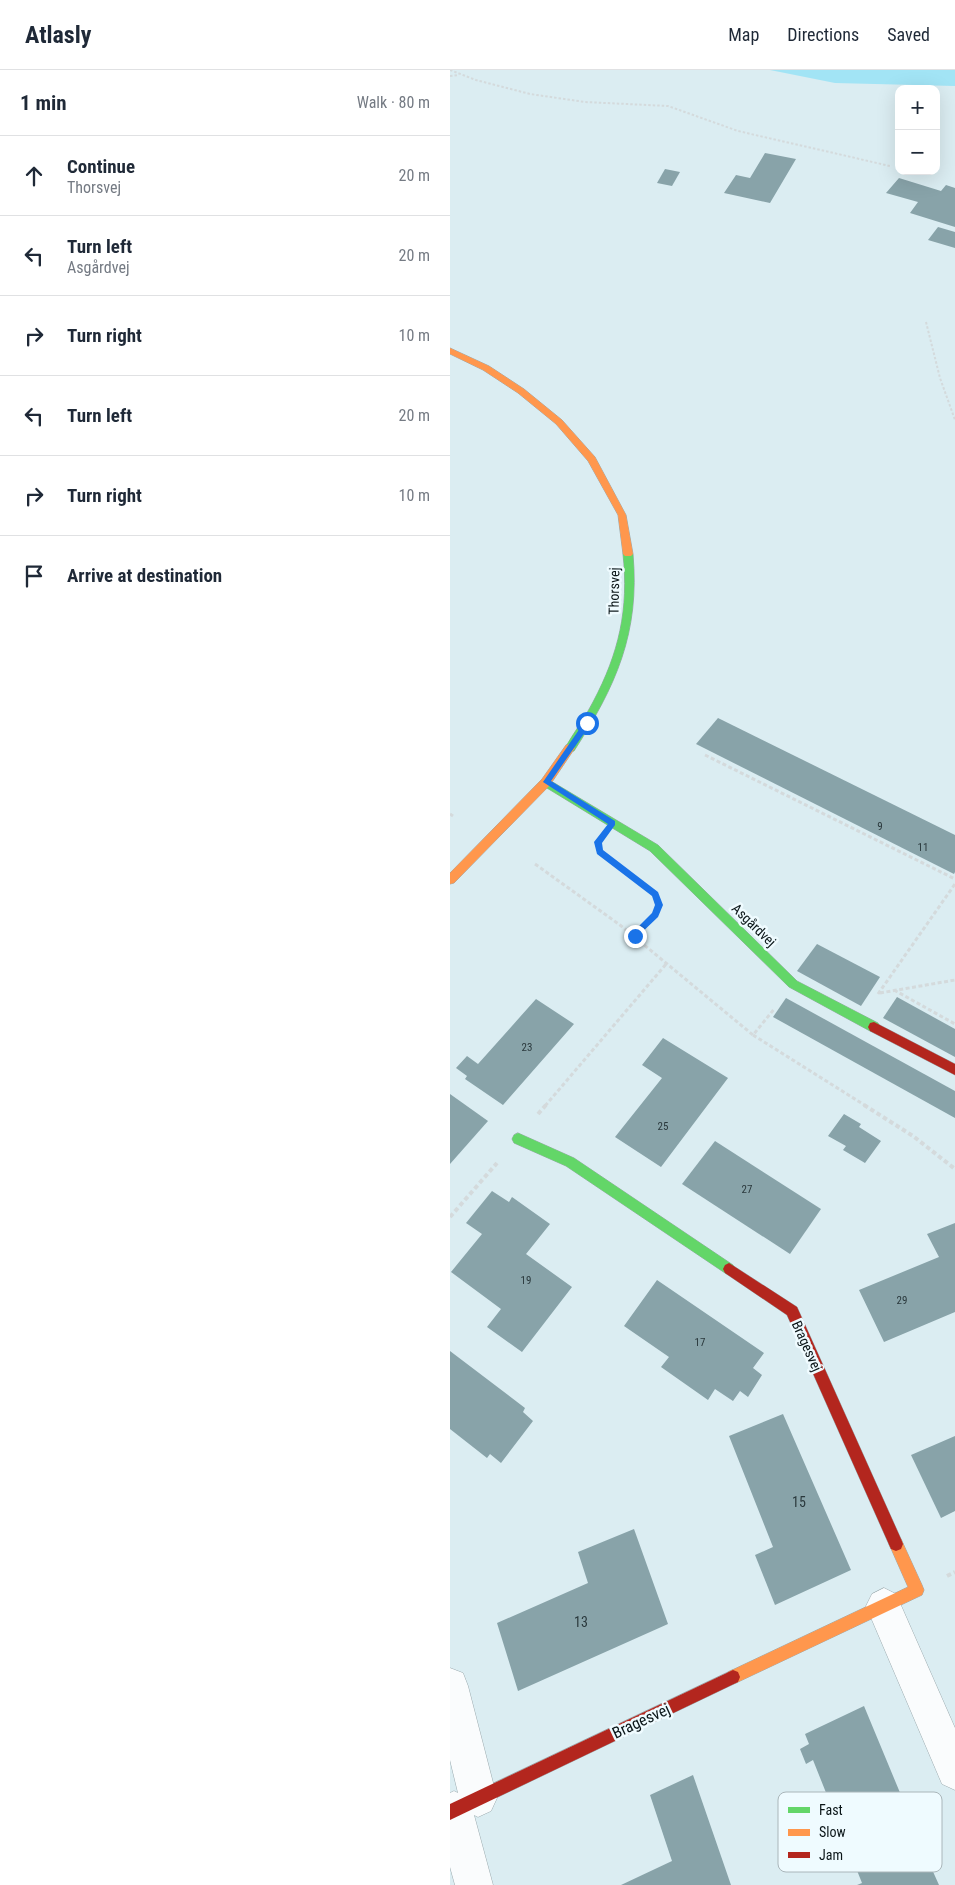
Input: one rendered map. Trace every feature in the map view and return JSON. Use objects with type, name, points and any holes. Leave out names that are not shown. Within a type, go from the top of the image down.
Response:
[{"type":"street","name":"Thorsvej","points":[[450,351],[486,368],[521,391],[559,422],[592,459],[622,515],[631,571],[629,619],[612,676],[587,723],[546,782],[450,880]]},
{"type":"street","name":"Asgårdvej","points":[[546,782],[654,848],[793,984],[955,1070]]},
{"type":"street","name":"Bragesvej","points":[[461,1807],[917,1590],[792,1311],[570,1162],[518,1139]]},
{"type":"street","points":[[884,1606],[955,1771]]},
{"type":"street","points":[[450,1686],[461,1807],[474,1885]]},
{"type":"path","points":[[450,70],[460,75],[517,91],[559,100],[676,107],[738,131],[890,166]]},
{"type":"path","points":[[450,76],[460,75]]},
{"type":"path","points":[[926,322],[940,378],[955,420]]},
{"type":"path","points":[[705,755],[955,879]]},
{"type":"path","points":[[613,823],[598,842],[600,852],[655,894],[659,905],[655,915],[635,936]]},
{"type":"path","points":[[535,864],[581,894],[635,936],[754,1035],[912,1136],[955,1169]]},
{"type":"path","points":[[861,1020],[955,884]]},
{"type":"path","points":[[450,1217],[667,963]]},
{"type":"path","points":[[879,993],[955,980]]},
{"type":"path","points":[[754,1035],[793,984]]},
{"type":"path","points":[[894,990],[955,1024]]},
{"type":"shaded area","points":[[770,70],[955,70],[955,86],[835,83]]},
{"type":"building","points":[[765,153],[796,159],[770,203],[724,193],[736,175],[750,178]]},
{"type":"building","points":[[665,169],[680,172],[672,186],[657,183]]},
{"type":"building","points":[[899,178],[941,191],[946,185],[955,188],[955,227],[910,213],[918,202],[886,193]]},
{"type":"building","points":[[938,227],[955,232],[955,248],[928,240]]},
{"type":"building","points":[[718,718],[955,835],[954,874],[696,744]]},
{"type":"building","points":[[817,944],[880,977],[861,1006],[797,971]]},
{"type":"building","points":[[897,997],[955,1029],[955,1057],[883,1018]]},
{"type":"building","points":[[786,998],[955,1091],[955,1118],[773,1017]]},
{"type":"building","points":[[536,999],[574,1024],[503,1105],[465,1079],[467,1076],[456,1068],[467,1056],[478,1064]]},
{"type":"building","points":[[663,1038],[728,1078],[661,1167],[615,1137],[662,1078],[642,1065]]},
{"type":"building","points":[[450,1094],[488,1121],[450,1164]]},
{"type":"building","points":[[844,1114],[861,1124],[859,1127],[881,1141],[865,1163],[843,1150],[846,1146],[828,1136]]},
{"type":"building","points":[[715,1141],[821,1209],[790,1254],[682,1184]]},
{"type":"building","points":[[492,1191],[509,1202],[512,1197],[550,1224],[526,1254],[572,1287],[522,1352],[487,1327],[501,1309],[451,1272],[482,1234],[466,1223]]},
{"type":"building","points":[[955,1223],[955,1312],[884,1342],[859,1290],[939,1257],[927,1234]]},
{"type":"building","points":[[657,1280],[764,1353],[753,1368],[762,1375],[748,1397],[740,1391],[733,1401],[715,1389],[708,1400],[661,1367],[669,1357],[624,1326]]},
{"type":"building","points":[[450,1351],[525,1408],[523,1412],[533,1421],[501,1463],[490,1454],[487,1458],[450,1429]]},
{"type":"building","points":[[783,1414],[851,1570],[775,1605],[755,1555],[773,1547],[729,1436]]},
{"type":"building","points":[[955,1436],[955,1511],[941,1518],[911,1455]]},
{"type":"building","points":[[634,1529],[668,1624],[518,1691],[497,1623],[588,1583],[578,1552]]},
{"type":"building","points":[[864,1706],[900,1792],[826,1792],[813,1760],[806,1764],[800,1749],[809,1744],[805,1734]]},
{"type":"building","points":[[693,1775],[731,1885],[621,1885],[672,1861],[650,1795]]},
{"type":"building","points":[[858,1872],[933,1872],[939,1885],[857,1885],[862,1883]]},
{"type":"traffic: fast","points":[[570,748],[597,704],[618,656],[625,632],[629,606],[631,580],[628,554]]},
{"type":"traffic: fast","points":[[546,782],[654,848],[793,984],[874,1027]]},
{"type":"traffic: fast","points":[[518,1139],[570,1162],[729,1269]]},
{"type":"traffic: slow","points":[[450,351],[486,368],[521,391],[559,422],[592,459],[622,515],[628,554]]},
{"type":"traffic: slow","points":[[450,880],[546,782],[570,748]]},
{"type":"traffic: slow","points":[[733,1677],[917,1590],[896,1544]]},
{"type":"traffic: jam","points":[[874,1027],[955,1070]]},
{"type":"traffic: jam","points":[[729,1269],[792,1311],[896,1544]]},
{"type":"traffic: jam","points":[[450,1812],[733,1677]]},
{"type":"route","points":[[587,723],[546,782],[613,823],[598,842],[600,852],[655,894],[659,905],[655,915],[635,936]]}]
